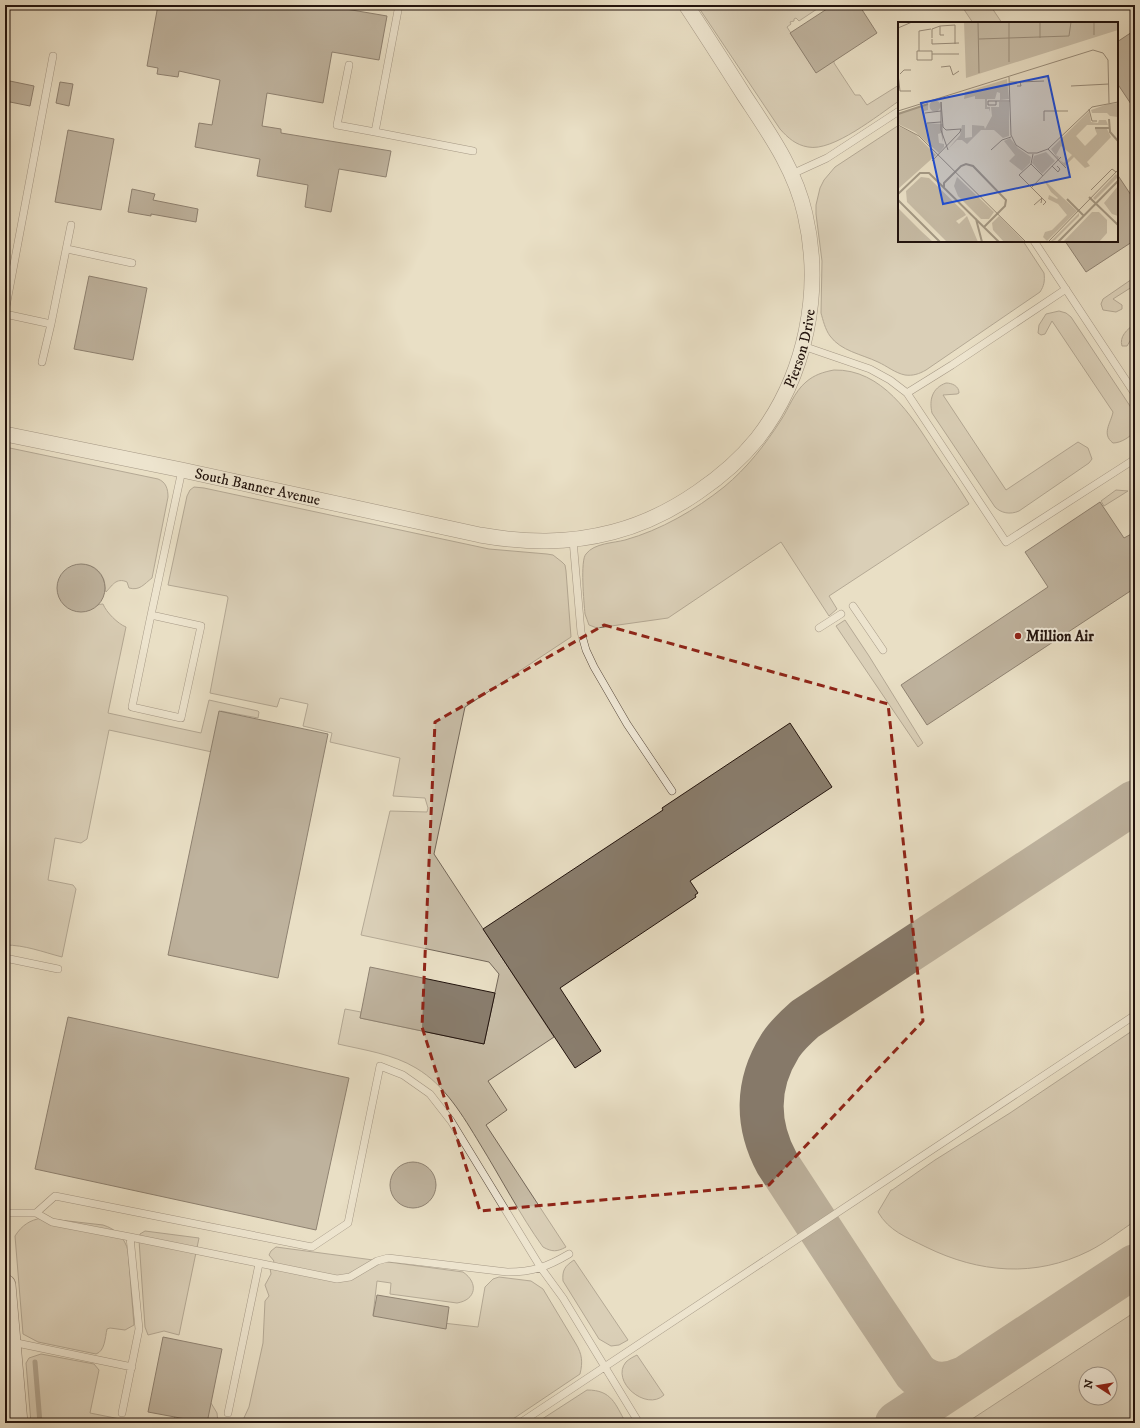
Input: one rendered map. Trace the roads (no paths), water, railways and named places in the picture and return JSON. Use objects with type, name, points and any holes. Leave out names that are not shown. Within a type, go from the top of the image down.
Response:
[{"type":"street","name":"Pierson Drive","points":[[510,540],[534,542],[573,540],[614,532],[649,520],[683,502],[728,469],[756,439],[774,412],[790,382],[803,346],[811,298],[812,261],[805,213],[797,186],[778,147],[686,5]]},
{"type":"street","name":"South Banner Avenue","points":[[5,434],[182,470],[480,535],[510,540]]},
{"type":"street","points":[[5,1285],[17,1423]]},
{"type":"lane","points":[[376,132],[398,5]]},
{"type":"lane","points":[[51,324],[5,313],[53,56]]},
{"type":"lane","points":[[348,65],[337,125],[473,151]]},
{"type":"lane","points":[[792,174],[827,158],[898,112]]},
{"type":"lane","points":[[42,362],[71,225]]},
{"type":"lane","points":[[1035,242],[1135,394]]},
{"type":"lane","points":[[67,249],[132,263]]},
{"type":"lane","points":[[907,393],[952,365],[1066,289]]},
{"type":"lane","points":[[803,346],[870,369],[890,380],[907,393],[1006,542],[1135,460]]},
{"type":"lane","points":[[151,615],[201,626],[181,718],[132,707],[151,615],[182,470]]},
{"type":"lane","points":[[573,540],[581,632],[586,650],[594,667],[627,724],[672,791]]},
{"type":"lane","points":[[853,606],[883,650]]},
{"type":"lane","points":[[819,628],[841,614]]},
{"type":"lane","points":[[5,958],[58,969]]},
{"type":"lane","points":[[520,1423],[1135,1015]]},
{"type":"lane","points":[[36,1213],[55,1196],[312,1248],[348,1223],[380,1066],[403,1075],[430,1094],[451,1121],[541,1268],[559,1292],[639,1423]]},
{"type":"lane","points":[[5,1213],[36,1213],[52,1222],[337,1279],[350,1277],[377,1261],[388,1258],[507,1272],[524,1272],[552,1264],[570,1254]]},
{"type":"lane","points":[[122,1413],[139,1329],[130,1237]]},
{"type":"lane","points":[[228,1412],[259,1264]]},
{"type":"lane","points":[[10,1341],[132,1367]]},
{"type":"waterway","points":[[35,1362],[40,1423]]},
{"type":"place","name":"Million Air","points":[[1018,636]]}]
